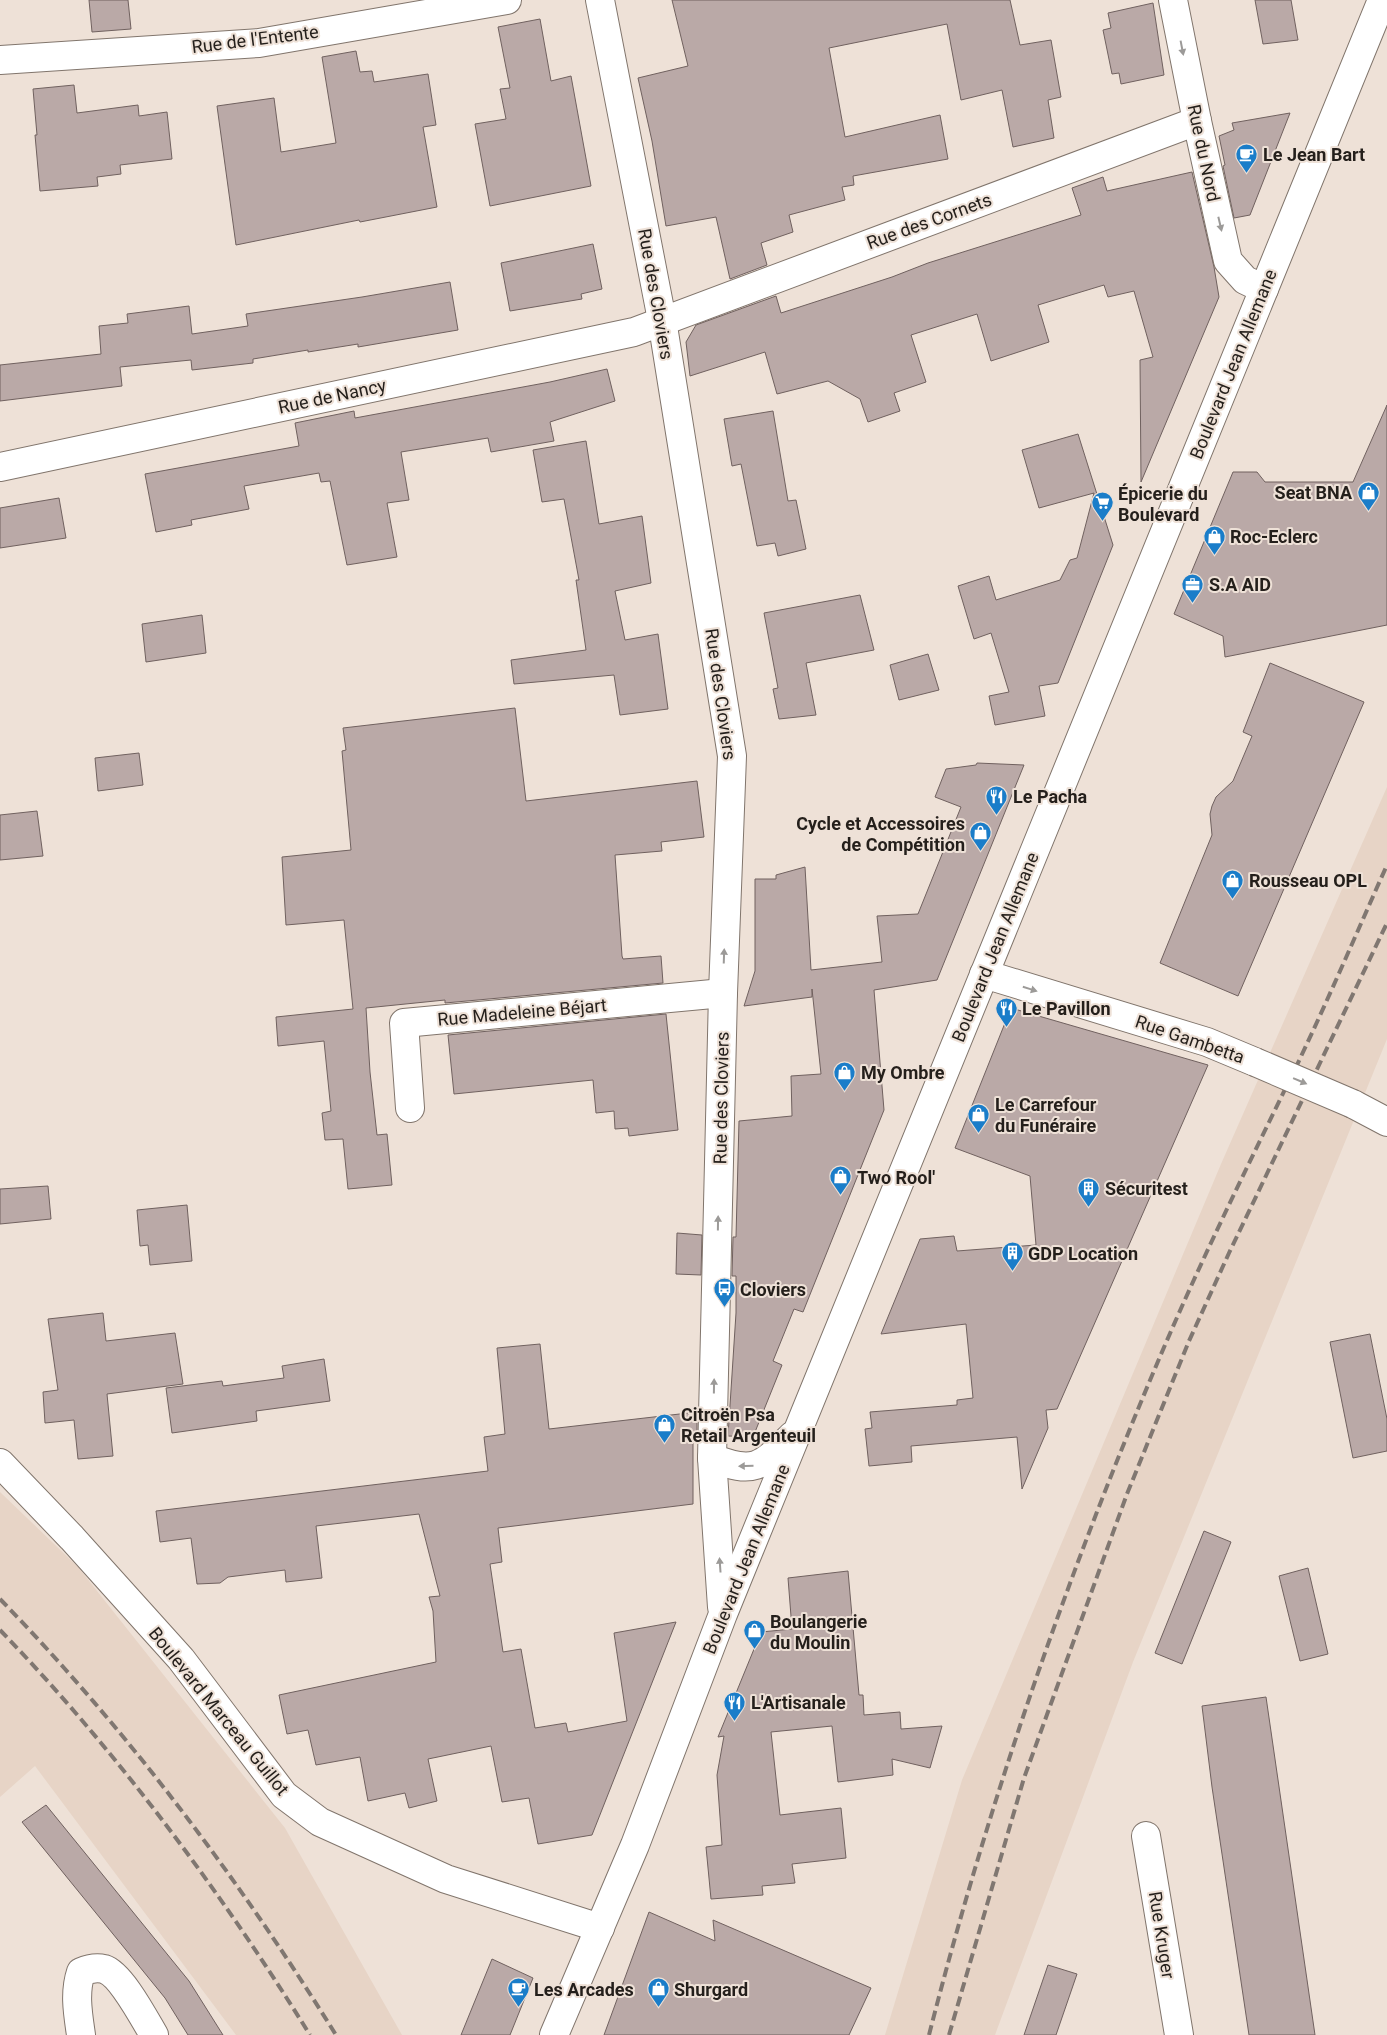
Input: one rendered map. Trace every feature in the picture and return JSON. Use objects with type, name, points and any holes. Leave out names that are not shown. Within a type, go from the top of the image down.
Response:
[{"type":"street","name":"Rue de l'Entente","points":[[0,60],[259,43],[508,0]]},
{"type":"street","name":"Rue des Cloviers","points":[[600,0],[662,320],[732,756],[723,993],[712,1458],[723,1614]]},
{"type":"street","name":"Rue du Nord","points":[[1173,0],[1197,122],[1228,261],[1244,280],[1264,289]]},
{"type":"street","name":"Boulevard Jean Allemane","points":[[554,2035],[635,1845],[723,1614],[1382,0]]},
{"type":"street","name":"Rue des Cornets","points":[[662,320],[1197,122]]},
{"type":"street","name":"Rue de Nancy","points":[[0,467],[634,332],[662,320]]},
{"type":"street","name":"Rue Gambetta","points":[[984,974],[1207,1042],[1353,1104],[1387,1122]]},
{"type":"street","name":"Rue Madeleine Béjart","points":[[410,1108],[404,1024],[723,993]]},
{"type":"street","points":[[712,1458],[733,1466],[756,1466],[771,1458],[799,1430]]},
{"type":"street","name":"Boulevard Marceau Guillot","points":[[0,1463],[72,1538],[182,1659],[264,1771],[291,1801],[320,1822],[446,1879],[600,1928]]},
{"type":"street","name":"Rue Kruger","points":[[1146,1836],[1179,2035]]},
{"type":"street","points":[[81,2035],[76,1996],[77,1982],[81,1972],[90,1968],[105,1969],[115,1977],[127,1991],[154,2035]]},
{"type":"shaded area","points":[[1387,787],[1387,1039],[1133,1662],[995,2035],[885,2035],[962,1780],[1221,1164]]},
{"type":"shaded area","points":[[0,1492],[78,1567],[285,1828],[402,2035],[236,2035],[35,1766],[0,1797]]},
{"type":"building","points":[[89,0],[128,0],[131,29],[92,32]]},
{"type":"building","points":[[672,0],[1010,0],[1020,45],[1051,40],[1061,97],[1048,100],[1054,138],[1013,147],[1002,90],[961,100],[947,24],[829,48],[845,137],[940,115],[948,159],[853,176],[854,185],[842,187],[845,200],[789,215],[793,232],[761,243],[767,265],[730,279],[716,217],[666,226],[652,141],[638,78],[688,66]]},
{"type":"building","points":[[1255,0],[1291,0],[1298,40],[1263,44]]},
{"type":"building","points":[[1153,3],[1164,75],[1121,84],[1119,73],[1112,74],[1103,30],[1111,28],[1108,13]]},
{"type":"building","points":[[540,19],[551,81],[571,76],[591,186],[490,206],[475,124],[506,119],[500,89],[510,88],[498,27]]},
{"type":"building","points":[[356,51],[360,72],[372,71],[374,82],[428,74],[436,125],[423,127],[437,207],[360,222],[359,220],[236,245],[217,106],[274,98],[281,152],[336,143],[322,57]]},
{"type":"building","points":[[74,85],[77,113],[138,105],[139,116],[167,112],[172,159],[120,165],[121,174],[97,177],[98,186],[40,191],[33,89]]},
{"type":"building","name":"Le Jean Bart","points":[[1290,113],[1250,215],[1234,218],[1219,136],[1234,130],[1232,123]]},
{"type":"building","points":[[1192,172],[1219,297],[1141,482],[1140,360],[1153,357],[1134,291],[1108,297],[1104,285],[1038,305],[1049,342],[991,361],[977,314],[911,335],[926,382],[894,393],[900,411],[868,422],[860,399],[828,381],[777,394],[765,352],[690,376],[686,342],[696,325],[776,296],[781,313],[892,277],[928,263],[1081,215],[1072,188],[1103,177],[1107,191]]},
{"type":"building","points":[[593,244],[602,289],[581,294],[582,299],[510,311],[501,263]]},
{"type":"building","points":[[450,282],[458,330],[358,347],[358,344],[308,352],[308,350],[253,359],[253,363],[192,370],[191,360],[120,367],[122,386],[0,401],[0,365],[101,354],[99,326],[128,323],[127,314],[189,306],[192,334],[248,326],[246,314]]},
{"type":"building","points":[[607,369],[615,401],[550,422],[554,441],[491,452],[488,438],[401,452],[409,500],[387,503],[397,557],[347,565],[330,481],[321,482],[319,473],[244,486],[249,509],[191,520],[192,525],[156,532],[145,474],[299,446],[295,423],[354,411],[355,418],[550,382]]},
{"type":"building","points":[[1387,405],[1387,625],[1225,657],[1223,636],[1174,614],[1233,472],[1257,472],[1265,482],[1353,482]]},
{"type":"building","points":[[773,411],[788,501],[796,500],[806,549],[778,556],[775,543],[757,546],[741,464],[732,466],[724,419]]},
{"type":"building","points":[[1078,434],[1113,545],[1058,683],[1039,686],[1045,716],[995,725],[989,696],[1009,692],[991,633],[974,639],[958,586],[989,576],[996,600],[1060,580],[1070,560],[1077,558],[1094,493],[1039,508],[1022,450]]},
{"type":"building","points":[[586,441],[599,524],[642,516],[651,583],[615,591],[625,640],[658,634],[668,709],[620,715],[614,675],[514,684],[511,660],[586,650],[576,580],[579,580],[564,499],[542,502],[533,450]]},
{"type":"building","points":[[59,498],[66,538],[0,548],[0,508]]},
{"type":"building","points":[[860,595],[874,650],[806,663],[816,715],[779,719],[773,689],[778,688],[764,613]]},
{"type":"building","points":[[202,615],[206,653],[146,662],[142,624]]},
{"type":"building","points":[[928,654],[939,690],[899,700],[890,665]]},
{"type":"building","name":"Rousseau OPL","points":[[1270,663],[1364,702],[1238,996],[1160,963],[1212,835],[1210,814],[1212,806],[1216,797],[1233,781],[1252,736],[1243,732]]},
{"type":"building","points":[[515,708],[526,801],[697,781],[704,837],[661,842],[662,851],[615,855],[623,959],[661,956],[663,983],[445,1003],[445,1000],[366,1008],[370,1072],[377,1135],[387,1134],[392,1185],[348,1189],[343,1139],[325,1140],[322,1113],[331,1111],[324,1041],[278,1046],[276,1017],[353,1009],[344,920],[286,925],[282,857],[351,850],[342,751],[346,750],[343,728]]},
{"type":"building","points":[[139,753],[143,785],[98,791],[95,758]]},
{"type":"building","points":[[977,763],[1024,765],[937,980],[874,990],[884,1110],[803,1312],[794,1309],[773,1361],[782,1365],[753,1437],[728,1436],[736,1313],[736,1276],[732,1276],[733,1237],[736,1237],[739,1121],[792,1116],[791,1076],[821,1074],[812,989],[812,997],[744,1006],[755,971],[755,879],[776,879],[776,875],[805,867],[811,970],[882,962],[877,916],[918,914],[961,807],[935,797],[946,769],[976,765]]},
{"type":"building","points":[[37,811],[43,856],[0,860],[0,815]]},
{"type":"building","points":[[1011,1008],[1208,1065],[1057,1409],[1046,1410],[1048,1428],[1022,1489],[1017,1437],[911,1446],[912,1462],[869,1466],[865,1429],[872,1428],[870,1412],[957,1405],[957,1400],[973,1398],[966,1324],[881,1334],[920,1239],[954,1236],[957,1251],[1036,1245],[1030,1176],[955,1148]]},
{"type":"building","points":[[666,1014],[678,1130],[629,1136],[628,1128],[615,1129],[614,1111],[596,1113],[593,1080],[454,1094],[448,1035]]},
{"type":"building","points":[[48,1186],[51,1219],[0,1224],[0,1189]]},
{"type":"building","points":[[187,1205],[192,1261],[150,1265],[148,1245],[140,1246],[137,1210]]},
{"type":"building","points":[[677,1233],[702,1235],[701,1275],[676,1274]]},
{"type":"building","points":[[103,1313],[106,1341],[175,1333],[183,1384],[107,1394],[113,1456],[78,1459],[74,1420],[45,1423],[43,1392],[58,1390],[48,1319]]},
{"type":"building","points":[[1370,1334],[1387,1419],[1387,1451],[1353,1458],[1330,1342]]},
{"type":"building","points":[[540,1344],[549,1429],[697,1412],[697,1434],[693,1434],[693,1504],[498,1528],[502,1562],[490,1564],[503,1652],[521,1649],[535,1728],[566,1723],[568,1732],[627,1721],[614,1633],[676,1622],[592,1835],[538,1844],[529,1798],[502,1802],[491,1746],[428,1759],[437,1801],[409,1808],[405,1793],[368,1801],[360,1757],[316,1765],[308,1730],[287,1734],[279,1695],[436,1662],[433,1611],[429,1597],[440,1596],[419,1514],[316,1526],[322,1578],[286,1582],[285,1570],[228,1577],[220,1583],[197,1584],[191,1538],[160,1542],[156,1511],[488,1471],[484,1437],[505,1434],[497,1348]]},
{"type":"building","points":[[324,1359],[330,1401],[256,1411],[257,1421],[172,1433],[166,1388],[222,1381],[223,1386],[284,1378],[282,1366]]},
{"type":"building","points":[[1204,1531],[1231,1542],[1182,1664],[1155,1653]]},
{"type":"building","points":[[1308,1568],[1328,1654],[1300,1661],[1279,1576]]},
{"type":"building","points":[[848,1571],[859,1695],[863,1695],[864,1715],[900,1712],[901,1729],[942,1726],[930,1768],[892,1759],[893,1775],[838,1782],[832,1726],[771,1732],[780,1815],[841,1808],[846,1858],[792,1864],[795,1883],[762,1886],[763,1895],[711,1899],[706,1847],[722,1845],[717,1775],[724,1736],[718,1737],[761,1632],[792,1629],[788,1578]]},
{"type":"building","points":[[1266,1697],[1315,2035],[1249,2035],[1212,1787],[1202,1706]]},
{"type":"building","points":[[46,1805],[189,1981],[223,2035],[188,2035],[165,1998],[22,1822]]},
{"type":"building","points":[[649,1912],[715,1941],[713,1920],[871,1988],[849,2035],[604,2035]]},
{"type":"building","points":[[492,1959],[533,1978],[510,2035],[461,2035]]},
{"type":"building","points":[[1048,1965],[1077,1974],[1056,2035],[1024,2035]]},
{"type":"railway","points":[[929,2035],[952,1949],[1003,1777],[1061,1608],[1092,1525],[1175,1322],[1308,1042],[1387,865]]},
{"type":"railway","points":[[949,2035],[1024,1778],[1127,1494],[1189,1341],[1229,1253],[1387,923]]},
{"type":"railway","points":[[0,1599],[93,1701],[180,1808],[261,1920],[336,2035]]},
{"type":"railway","points":[[0,1630],[43,1676],[126,1773],[204,1876],[310,2035]]},
{"type":"place","name":"Le Jean Bart","points":[[1247,173]]},
{"type":"place","name":"Seat BNA","points":[[1368,511]]},
{"type":"place","name":"Épicerie du Boulevard","points":[[1102,522]]},
{"type":"place","name":"Roc-Eclerc","points":[[1214,555]]},
{"type":"place","name":"S.A AID","points":[[1193,603]]},
{"type":"place","name":"Le Pacha","points":[[997,815]]},
{"type":"place","name":"Cycle et Accessoires de Compétition","points":[[981,852]]},
{"type":"place","name":"Rousseau OPL","points":[[1233,899]]},
{"type":"place","name":"Le Pavillon","points":[[1006,1027]]},
{"type":"place","name":"My Ombre","points":[[845,1091]]},
{"type":"place","name":"Le Carrefour du Funéraire","points":[[979,1133]]},
{"type":"place","name":"Two Rool'","points":[[841,1196]]},
{"type":"place","name":"Sécuritest","points":[[1089,1207]]},
{"type":"place","name":"GDP Location","points":[[1012,1272]]},
{"type":"place","name":"Cloviers","points":[[724,1308]]},
{"type":"place","name":"Citroën Psa Retail Argenteuil","points":[[665,1443]]},
{"type":"place","name":"Boulangerie du Moulin","points":[[754,1650]]},
{"type":"place","name":"L'Artisanale","points":[[735,1721]]},
{"type":"place","name":"Les Arcades","points":[[518,2008]]},
{"type":"place","name":"Shurgard","points":[[658,2008]]}]
